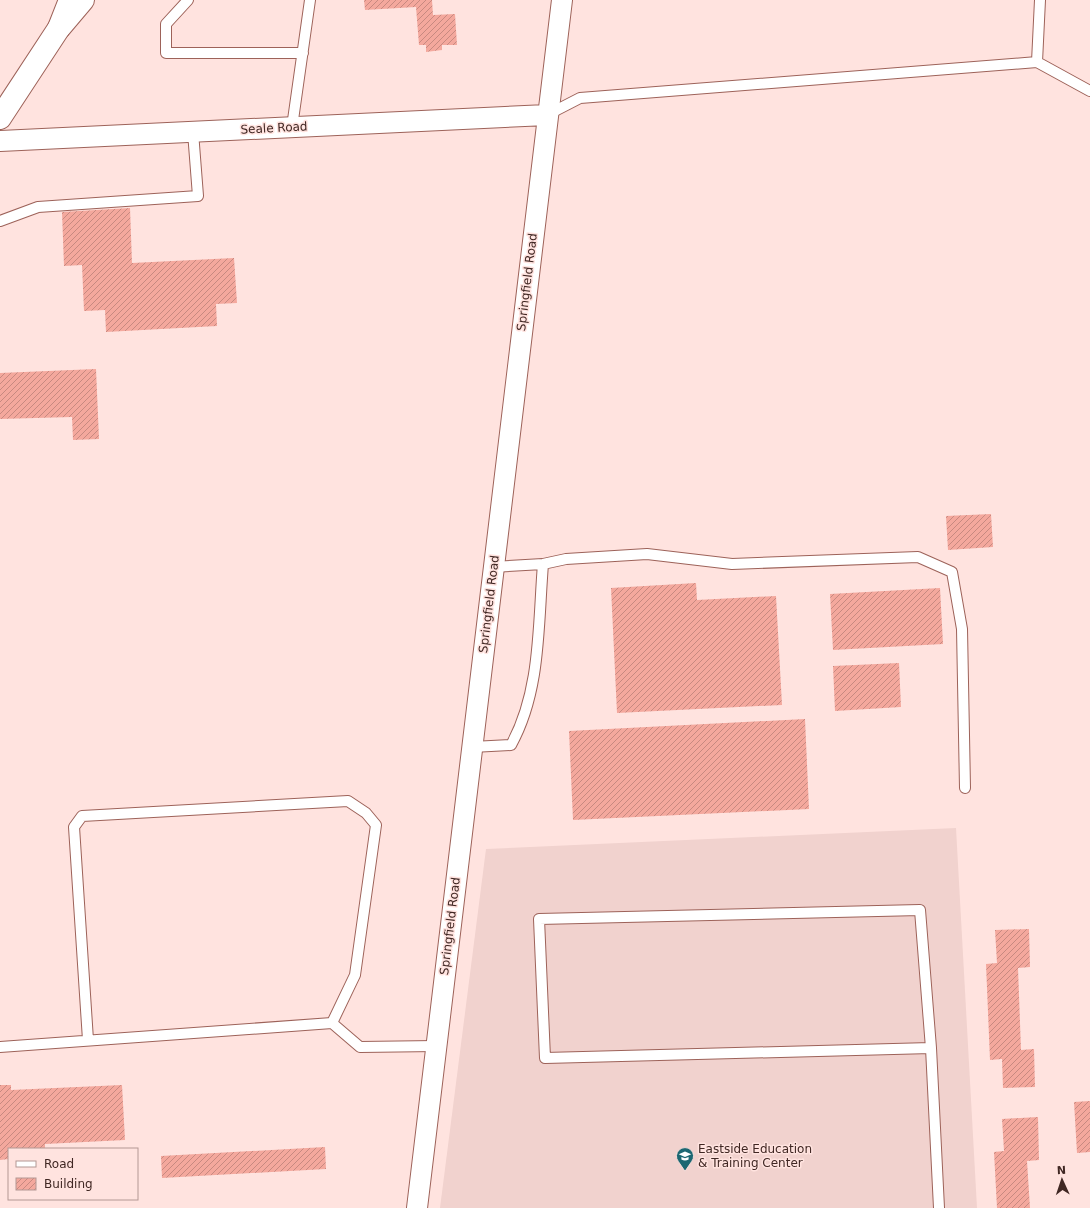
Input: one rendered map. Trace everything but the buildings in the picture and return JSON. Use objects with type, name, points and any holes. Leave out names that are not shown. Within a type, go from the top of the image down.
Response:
[{"type":"main road","points":[[59,28],[70,0]]},
{"type":"main road","points":[[0,118],[59,28],[83,0]]},
{"type":"street","name":"Springfield Road","points":[[417,1208],[562,0]]},
{"type":"street","name":"Seale Road","points":[[0,141],[547,115]]},
{"type":"lane","points":[[188,0],[166,24],[166,53],[303,53]]},
{"type":"lane","points":[[292,127],[310,0]]},
{"type":"lane","points":[[1037,62],[1040,0]]},
{"type":"lane","points":[[547,115],[580,98],[1037,62],[1090,91]]},
{"type":"lane","points":[[0,220],[38,207],[198,196],[193,132]]},
{"type":"lane","points":[[493,568],[542,564],[566,559],[647,554],[732,564],[918,557],[952,572],[962,629],[965,788]]},
{"type":"lane","points":[[472,747],[511,746],[521,727],[533,685],[542,564]]},
{"type":"lane","points":[[88,1040],[74,827],[82,816],[348,801],[366,813],[376,825],[356,975],[332,1023]]},
{"type":"lane","points":[[931,1048],[544,1058],[539,919],[920,910],[931,1048],[939,1208]]},
{"type":"lane","points":[[0,1047],[332,1023],[360,1047],[436,1046]]},
{"type":"shaded area","points":[[956,828],[977,1208],[440,1208],[486,849]]},
{"type":"place","name":"Eastside Education & Training Center","points":[[685,1171]]}]
